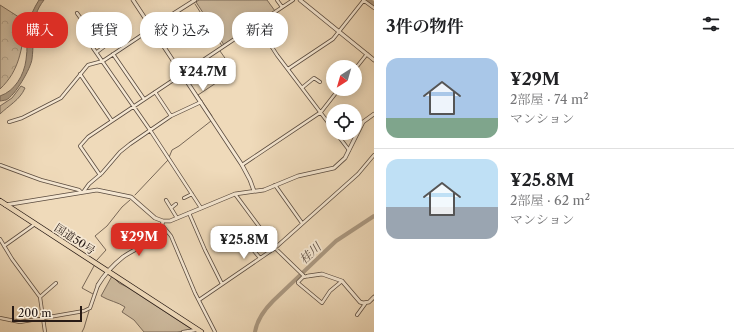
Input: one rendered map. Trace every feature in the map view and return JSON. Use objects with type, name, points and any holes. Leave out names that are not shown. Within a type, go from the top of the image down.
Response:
[{"type":"highway","name":"国道50号","points":[[0,201],[199,331]]},
{"type":"street","points":[[133,0],[141,12]]},
{"type":"street","points":[[176,12],[195,0]]},
{"type":"street","points":[[277,0],[282,8]]},
{"type":"street","points":[[276,12],[293,0]]},
{"type":"street","points":[[300,0],[374,60]]},
{"type":"street","points":[[288,69],[332,40],[363,0],[374,8]]},
{"type":"street","points":[[9,122],[22,118],[59,99],[70,88],[88,65],[103,61],[140,36]]},
{"type":"street","points":[[100,175],[80,146],[89,136],[232,41]]},
{"type":"street","points":[[94,48],[202,208]]},
{"type":"street","points":[[97,52],[102,48]]},
{"type":"street","points":[[164,48],[242,165],[254,191]]},
{"type":"street","points":[[274,48],[326,119]]},
{"type":"street","points":[[113,54],[144,99]]},
{"type":"street","points":[[362,60],[367,54]]},
{"type":"street","points":[[80,74],[112,120]]},
{"type":"street","points":[[303,87],[314,78],[320,82]]},
{"type":"street","points":[[155,92],[171,116]]},
{"type":"street","points":[[242,165],[321,112],[334,96]]},
{"type":"street","points":[[82,192],[100,175],[120,152],[171,116],[201,102]]},
{"type":"street","points":[[0,318],[20,322],[80,312],[90,308],[98,285],[108,272],[123,257],[148,243],[155,237],[162,223],[235,194],[264,190],[298,176],[334,168],[342,161],[349,150],[363,122],[374,114]]},
{"type":"street","points":[[341,140],[349,150]]},
{"type":"street","points":[[199,300],[275,248],[358,174],[374,156]]},
{"type":"street","points":[[0,165],[41,180],[82,192]]},
{"type":"street","points":[[275,185],[302,224]]},
{"type":"street","points":[[5,205],[97,190],[129,196],[162,223],[171,236],[199,300],[215,332]]},
{"type":"street","points":[[184,198],[192,194]]},
{"type":"street","points":[[235,194],[275,248],[305,276]]},
{"type":"street","points":[[166,200],[177,218]]},
{"type":"street","points":[[171,208],[176,204]]},
{"type":"street","points":[[189,213],[204,250],[222,284]]},
{"type":"street","points":[[2,246],[35,224]]},
{"type":"street","points":[[0,239],[2,246],[40,297],[45,332]]},
{"type":"street","points":[[250,245],[260,258]]},
{"type":"street","points":[[342,281],[330,291],[322,303],[298,283],[305,276],[322,274],[342,281],[360,302],[365,304]]},
{"type":"street","points":[[40,297],[56,283]]},
{"type":"street","points":[[357,315],[365,304],[374,297]]},
{"type":"street","points":[[183,332],[199,331]]},
{"type":"green space","points":[[199,0],[267,0],[275,11],[232,12],[232,40],[224,45],[224,12],[203,12],[196,2]]},
{"type":"green space","points":[[0,5],[12,13],[12,48],[22,48],[16,67],[7,82],[0,89]]},
{"type":"green space","points":[[21,86],[25,88],[20,96],[0,114],[0,106],[12,98]]},
{"type":"green space","points":[[112,276],[119,283],[193,330],[177,332],[144,332],[134,320],[122,312],[125,307],[101,296]]},
{"type":"shaded area","points":[[39,0],[44,0],[37,12],[32,12]]},
{"type":"shaded area","points":[[27,48],[33,48],[29,69],[22,81],[10,97],[6,100],[0,101],[0,96],[10,90],[21,77],[27,56]]},
{"type":"waterway","name":"桂川","points":[[369,0],[374,4]]},
{"type":"waterway","points":[[195,4],[200,12]]},
{"type":"waterway","points":[[212,116],[198,95],[234,71],[220,51]]},
{"type":"waterway","points":[[135,195],[168,160],[172,150],[211,121]]},
{"type":"waterway","points":[[97,260],[106,250],[95,236],[107,226],[122,207],[130,200]]},
{"type":"waterway","name":"桂川","points":[[255,332],[261,315],[273,301],[336,241],[374,216]]},
{"type":"waterway","points":[[93,294],[82,288],[94,266]]},
{"type":"waterway","points":[[82,332],[89,311]]}]
